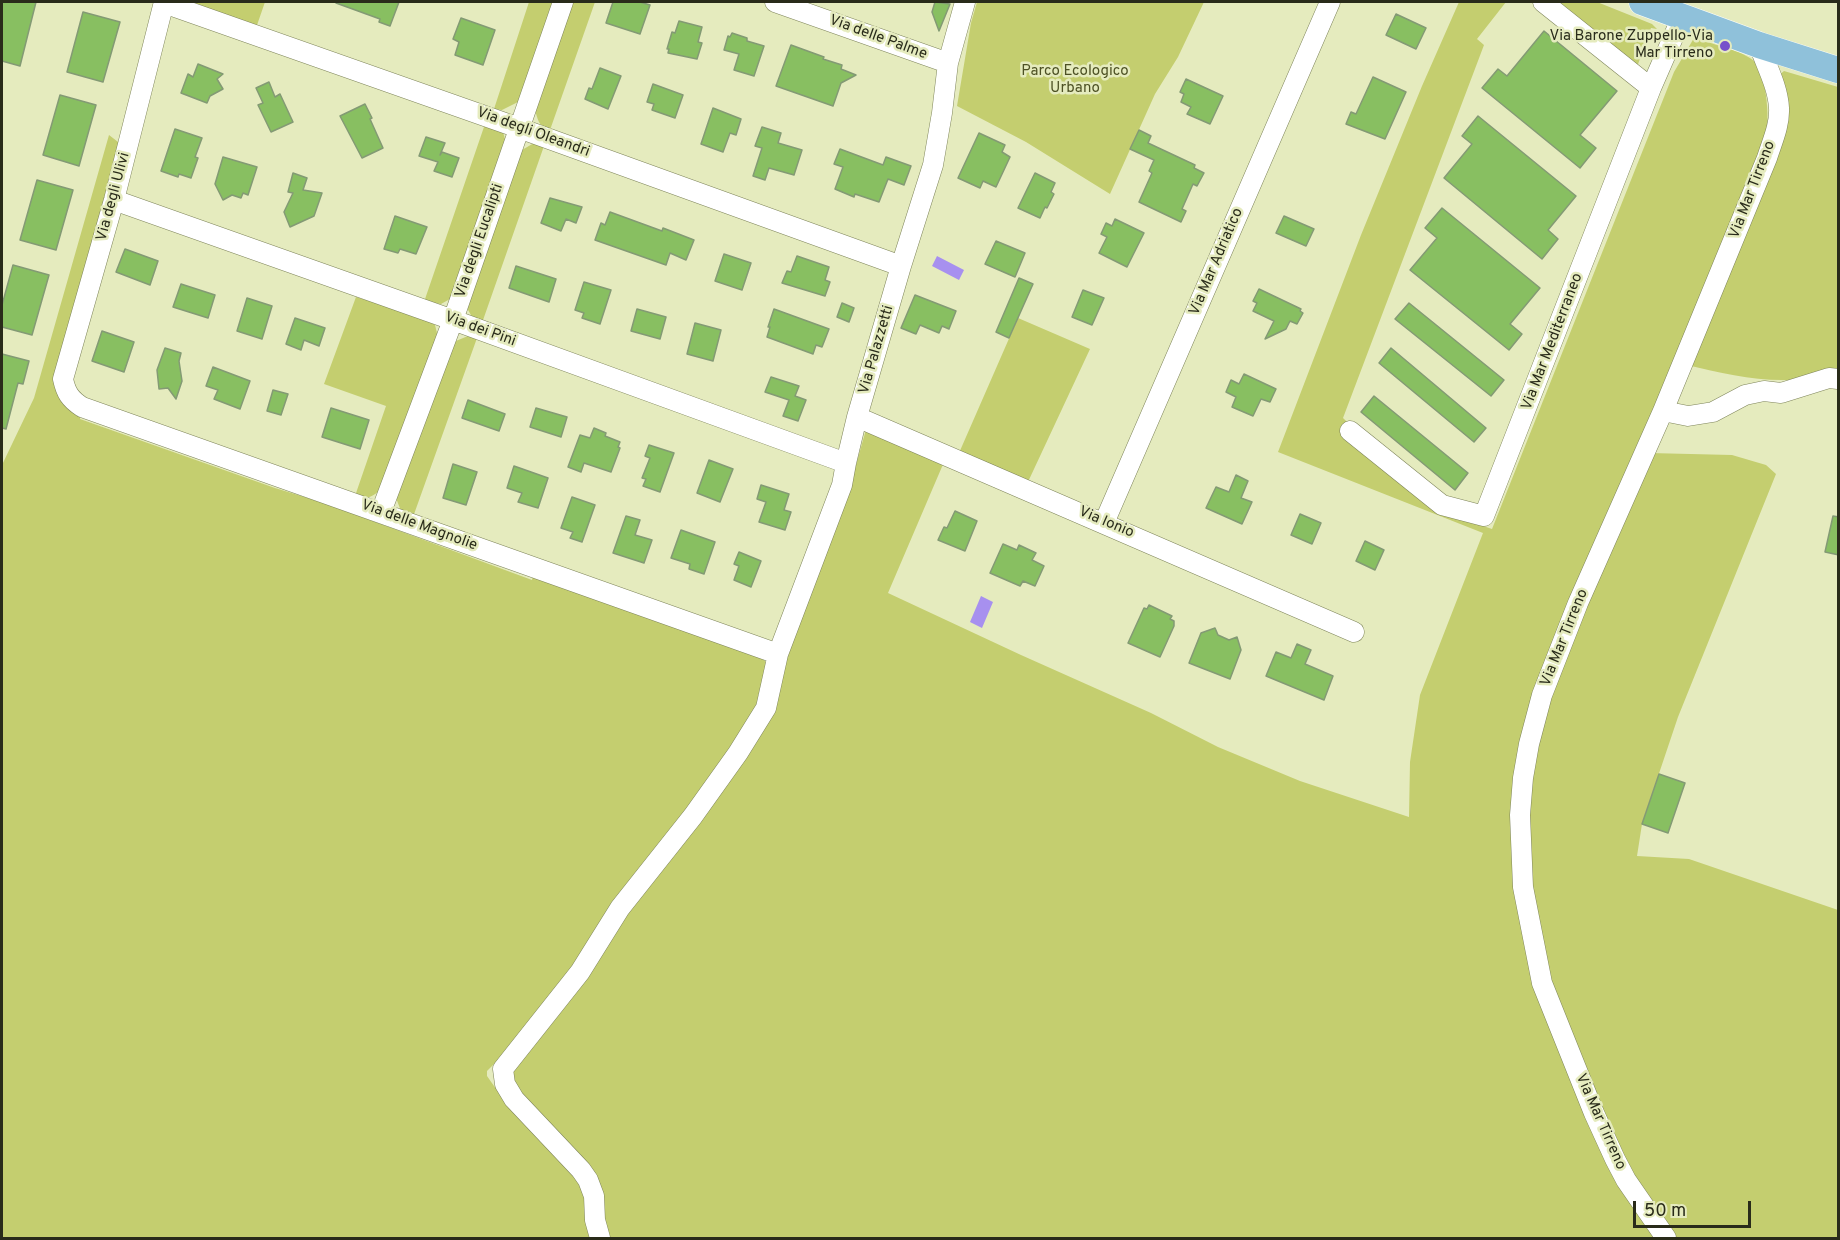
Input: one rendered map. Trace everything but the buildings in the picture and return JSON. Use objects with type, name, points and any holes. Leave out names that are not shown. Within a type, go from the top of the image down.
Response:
[{"type":"main road","points":[[1644,2],[1759,45],[1839,70]]},
{"type":"street","name":"Via degli Oleandri","points":[[164,2],[901,266]]},
{"type":"street","name":"Via degli Ulivi","points":[[65,391],[63,379],[114,200],[164,2]]},
{"type":"street","name":"Via degli Eucalipti","points":[[381,512],[453,320],[563,2]]},
{"type":"street","name":"Via delle Palme","points":[[775,2],[948,63]]},
{"type":"street","name":"Via Palazzetti","points":[[600,1239],[595,1220],[594,1196],[588,1180],[514,1099],[505,1084],[504,1069],[580,972],[620,908],[693,816],[738,753],[766,708],[778,654],[842,485],[857,417],[933,165],[948,63],[965,2]]},
{"type":"street","name":"Via Mar Adriatico","points":[[1104,523],[1330,2]]},
{"type":"street","points":[[1543,2],[1651,88]]},
{"type":"street","name":"Via Mar Mediterraneo","points":[[1350,431],[1442,505],[1484,516],[1651,88],[1682,17]]},
{"type":"street","name":"Via Mar Tirreno","points":[[1666,1239],[1626,1180],[1615,1159],[1542,983],[1523,887],[1520,815],[1529,744],[1542,695],[1578,603],[1663,411],[1767,158],[1778,123],[1777,94],[1759,45]]},
{"type":"street","name":"Via dei Pini","points":[[114,200],[846,462]]},
{"type":"street","points":[[1663,411],[1688,416],[1713,412],[1745,394],[1781,393],[1829,378],[1839,380]]},
{"type":"street","name":"Via delle Magnolie","points":[[65,391],[82,407],[778,654]]},
{"type":"street","name":"Via Ionio","points":[[857,417],[1354,632]]},
{"type":"green space","points":[[191,2],[265,2],[256,28]]},
{"type":"green space","points":[[529,2],[556,2],[518,102],[502,110],[494,109]]},
{"type":"green space","points":[[572,2],[595,2],[550,130],[541,125],[535,109]]},
{"type":"green space","name":"Parco Ecologico Urbano","points":[[977,2],[1204,2],[1178,57],[1155,94],[1110,194],[1026,142],[957,106],[971,23]]},
{"type":"green space","points":[[1459,2],[1506,2],[1477,39],[1484,45],[1343,418],[1436,510],[1492,529],[1674,72],[1694,38],[1750,58],[1759,68],[1766,94],[1767,129],[1761,147],[1532,706],[1521,915],[1657,1238],[607,1238],[600,1203],[519,1098],[512,1078],[513,1069],[779,692],[792,637],[845,504],[867,426],[944,462],[888,593],[1151,713],[1218,747],[1300,781],[1409,817],[1410,762],[1420,695],[1483,533],[1278,452],[1361,235]]},
{"type":"green space","points":[[1552,2],[1597,2],[1652,24],[1657,29],[1651,28],[1637,67]]},
{"type":"green space","points":[[1784,71],[1838,87],[1838,370],[1801,379],[1775,380],[1737,376],[1687,365],[1779,140],[1778,76]]},
{"type":"green space","points":[[485,124],[503,132],[506,143],[450,299],[441,304],[424,302]]},
{"type":"green space","points":[[109,135],[122,145],[55,381],[80,413],[80,419],[324,503],[532,580],[533,575],[761,656],[767,664],[765,683],[758,695],[760,707],[584,955],[505,1053],[487,1071],[487,1076],[494,1086],[567,1161],[585,1191],[590,1238],[2,1238],[2,465],[34,398]]},
{"type":"green space","points":[[534,143],[544,146],[482,323],[472,317],[467,308],[522,150]]},
{"type":"green space","points":[[356,297],[426,318],[435,325],[438,337],[381,489],[366,498],[355,496],[386,406],[324,384]]},
{"type":"green space","points":[[1018,318],[1090,349],[1027,484],[959,453]]},
{"type":"green space","points":[[468,336],[477,338],[413,517],[401,511],[396,498],[451,343]]},
{"type":"green space","points":[[1649,453],[1732,455],[1766,465],[1776,474],[1678,717],[1642,824],[1637,856],[1689,859],[1838,910],[1838,1238],[1673,1238],[1629,1173],[1549,982],[1530,882],[1528,824],[1530,788],[1544,708]]},
{"type":"shaded area","points":[[937,256],[964,270],[959,280],[932,266]]},
{"type":"shaded area","points":[[981,596],[993,602],[982,628],[970,622]]},
{"type":"place","name":"Via Barone Zuppello-Via Mar Tirreno","points":[[1725,46]]}]
